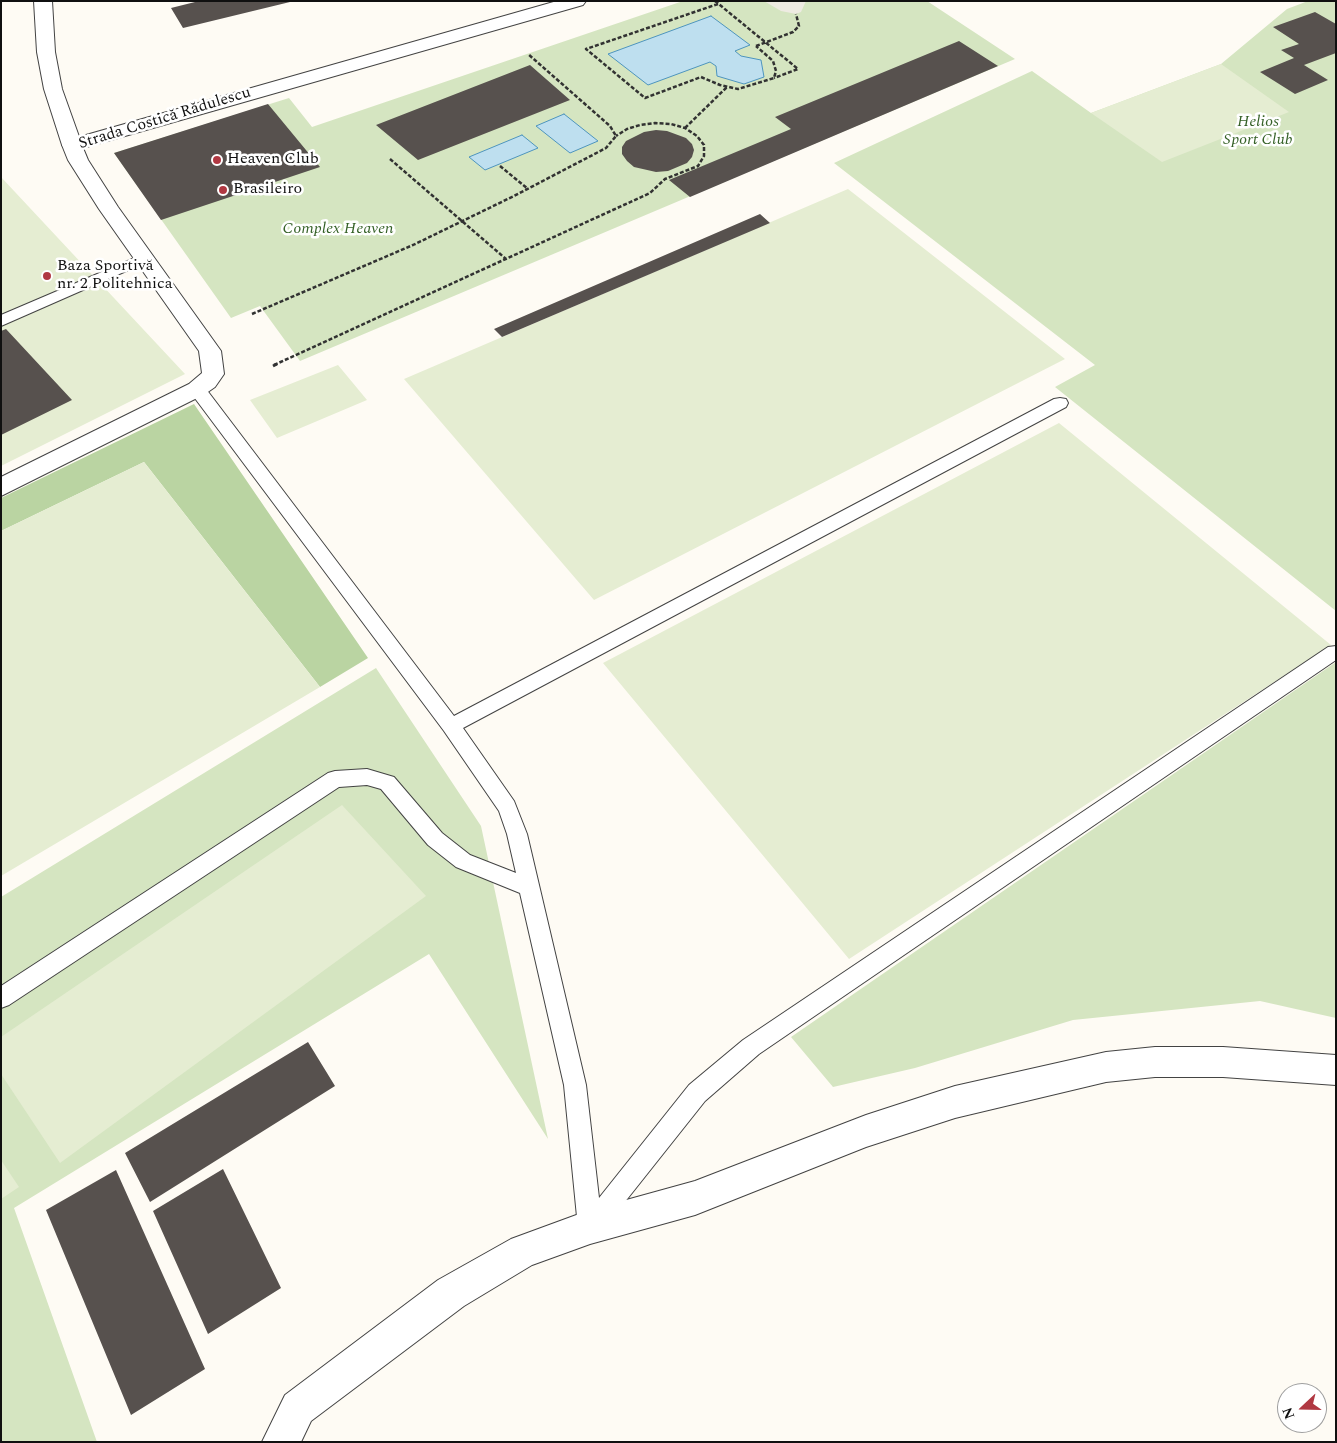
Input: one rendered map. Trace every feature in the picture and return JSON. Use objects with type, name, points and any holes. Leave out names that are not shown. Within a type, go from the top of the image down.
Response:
[{"type":"street","points":[[43,1],[46,52],[53,90],[72,145]]},
{"type":"street","name":"Strada Costică Rădulescu","points":[[1,487],[197,389],[207,382],[212,374],[213,364],[210,351],[87,176],[72,145],[577,1]]},
{"type":"street","points":[[281,1442],[298,1408],[451,1293],[523,1251],[590,1227],[695,1198],[866,1130],[955,1102],[1106,1067],[1155,1062],[1223,1062],[1336,1070]]},
{"type":"lane","points":[[1,321],[144,258]]},
{"type":"lane","points":[[197,389],[451,726],[507,807],[517,834],[575,1085],[590,1227]]},
{"type":"lane","points":[[451,726],[1060,403]]},
{"type":"lane","points":[[590,1227],[697,1093],[751,1046],[1334,652]]},
{"type":"lane","points":[[1,998],[335,779],[367,777],[387,782],[435,839],[463,861],[529,887]]},
{"type":"path","points":[[715,1],[798,70],[738,89],[701,77],[645,98],[586,49],[718,4]]},
{"type":"path","points":[[774,78],[776,72],[773,61],[756,46],[782,37],[799,26],[796,14]]},
{"type":"path","points":[[528,54],[610,126],[616,136]]},
{"type":"path","points":[[685,128],[727,87]]},
{"type":"path","points":[[252,314],[346,275],[462,222],[606,148],[616,136],[627,129],[655,123],[685,128],[697,136],[704,145],[704,156],[698,166],[666,179],[650,193],[273,366]]},
{"type":"path","points":[[390,159],[506,260]]},
{"type":"path","points":[[500,166],[528,189]]},
{"type":"green space","name":"Complex Heaven","points":[[683,1],[927,1],[1015,59],[300,361],[260,306],[231,318],[114,153],[289,98],[312,127]]},
{"type":"green space","name":"Helios Sport Club","points":[[1308,1],[1336,1],[1336,611],[1055,387],[1095,365],[834,163],[1032,71],[1091,113],[1221,64],[1287,9]]},
{"type":"green space","points":[[1221,64],[1289,112],[1162,162],[1091,113]]},
{"type":"green space","name":"Baza Sportivă nr. 2 Politehnica","points":[[1,177],[185,374],[1,466]]},
{"type":"green space","points":[[848,189],[1065,359],[594,600],[404,379]]},
{"type":"green space","points":[[338,365],[367,400],[277,438],[250,400]]},
{"type":"green space","points":[[194,404],[368,658],[320,687],[144,462],[1,531],[1,498]]},
{"type":"green space","points":[[1059,423],[1331,645],[849,959],[603,663]]},
{"type":"green space","points":[[144,462],[320,687],[1,876],[1,531]]},
{"type":"green space","points":[[1336,662],[1336,1018],[1260,1001],[1073,1020],[915,1068],[833,1087],[791,1037]]},
{"type":"green space","points":[[376,668],[481,826],[548,1139],[429,954],[14,1208],[97,1442],[1,1442],[1,897]]},
{"type":"green space","points":[[342,805],[426,896],[60,1163],[1,1074],[1,1037]]},
{"type":"green space","points":[[1,1160],[19,1187],[1,1199]]},
{"type":"shaded area","points":[[764,1],[806,1],[801,12],[796,14],[781,11]]},
{"type":"water","points":[[711,16],[750,45],[735,51],[741,56],[761,60],[764,77],[744,84],[717,76],[716,66],[710,62],[648,85],[608,54]]},
{"type":"water","points":[[564,114],[598,141],[570,153],[536,126]]},
{"type":"water","points":[[522,135],[538,148],[485,170],[469,157]]},
{"type":"building","points":[[199,1],[290,2],[183,28],[171,8]]},
{"type":"building","points":[[1315,12],[1336,24],[1336,53],[1304,65],[1328,80],[1295,94],[1260,72],[1294,58],[1281,50],[1299,44],[1273,27]]},
{"type":"building","points":[[959,41],[998,66],[690,197],[669,180],[791,129],[775,117]]},
{"type":"building","points":[[530,65],[570,100],[418,160],[376,125]]},
{"type":"building","name":"Heaven Club","points":[[268,104],[320,167],[161,220],[114,153]]},
{"type":"building","points":[[667,131],[686,138],[692,144],[694,150],[692,157],[687,163],[668,171],[656,172],[634,167],[627,161],[622,154],[622,147],[626,141],[644,132]]},
{"type":"building","points":[[760,214],[770,223],[502,337],[494,329]]},
{"type":"building","points":[[6,329],[72,400],[1,435],[1,331]]},
{"type":"building","points":[[308,1042],[335,1086],[150,1202],[125,1153]]},
{"type":"building","points":[[223,1169],[281,1288],[208,1334],[153,1211]]},
{"type":"building","points":[[116,1170],[205,1369],[131,1415],[46,1210]]},
{"type":"place","name":"Heaven Club","points":[[217,160]]},
{"type":"place","name":"Brasileiro","points":[[223,190]]},
{"type":"place","name":"Baza Sportivă nr. 2 Politehnica","points":[[47,276]]}]
